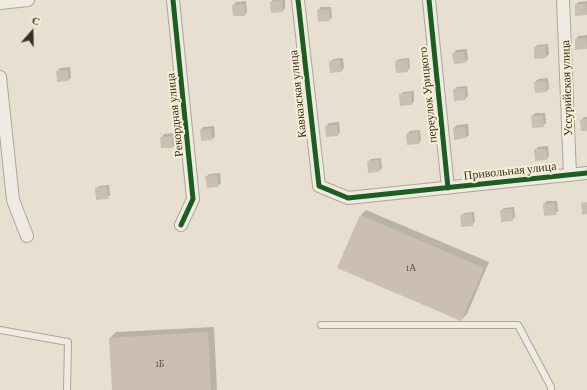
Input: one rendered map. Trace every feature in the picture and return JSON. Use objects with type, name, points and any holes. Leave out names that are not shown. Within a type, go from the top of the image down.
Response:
[{"type":"street","points":[[0,3],[28,0]]},
{"type":"street","name":"Рекордная улица","points":[[173,0],[193,199],[181,225]]},
{"type":"street","name":"Кавказская улица","points":[[298,0],[319,186]]},
{"type":"street","name":"переулок Урицкого","points":[[429,0],[448,188]]},
{"type":"street","name":"Уссурийская улица","points":[[563,0],[570,175]]},
{"type":"street","points":[[0,77],[13,200],[27,236]]},
{"type":"street","name":"Привольная улица","points":[[319,186],[348,198],[587,173]]},
{"type":"lane","points":[[321,325],[518,325],[551,387],[551,390]]},
{"type":"lane","points":[[0,330],[68,342],[67,390]]},
{"type":"building","points":[[282,0],[283,12],[271,13],[270,2]]},
{"type":"building","points":[[244,4],[245,16],[233,16],[232,5]]},
{"type":"building","points":[[575,4],[586,4],[587,15],[575,16]]},
{"type":"building","points":[[329,9],[330,21],[318,22],[317,10]]},
{"type":"building","points":[[586,38],[587,49],[575,50],[575,39]]},
{"type":"building","points":[[545,46],[546,58],[534,59],[534,47]]},
{"type":"building","points":[[464,52],[465,63],[454,64],[452,53]]},
{"type":"building","points":[[340,60],[341,72],[330,73],[329,61]]},
{"type":"building","points":[[407,60],[408,72],[396,73],[395,61]]},
{"type":"building","points":[[68,70],[69,81],[57,82],[56,71]]},
{"type":"building","points":[[546,81],[547,92],[535,93],[534,82]]},
{"type":"building","points":[[465,88],[465,100],[454,101],[453,89]]},
{"type":"building","points":[[411,93],[412,105],[400,106],[399,94]]},
{"type":"building","points":[[543,115],[544,127],[532,128],[531,116]]},
{"type":"building","points":[[587,119],[587,131],[581,131],[580,120]]},
{"type":"building","points":[[337,125],[338,136],[326,137],[325,126]]},
{"type":"building","points":[[465,127],[466,138],[454,140],[453,128]]},
{"type":"building","points":[[211,129],[212,140],[201,141],[200,130]]},
{"type":"building","points":[[418,132],[419,144],[407,145],[406,134]]},
{"type":"building","points":[[172,136],[173,148],[161,148],[160,137]]},
{"type":"building","points":[[534,149],[546,149],[547,160],[535,161]]},
{"type":"building","points":[[379,160],[379,172],[368,173],[367,161]]},
{"type":"building","points":[[217,175],[218,187],[207,188],[205,176]]},
{"type":"building","points":[[107,187],[108,199],[96,200],[95,188]]},
{"type":"building","points":[[587,202],[587,214],[582,215],[581,203]]},
{"type":"building","points":[[555,203],[556,215],[544,216],[543,204]]},
{"type":"building","points":[[512,209],[513,221],[501,222],[500,210]]},
{"type":"building","points":[[472,214],[473,226],[461,227],[460,215]]},
{"type":"building","points":[[360,215],[484,268],[461,321],[337,268]]},
{"type":"building","points":[[208,332],[211,390],[112,390],[109,338]]},
{"type":"cycle path","points":[[173,0],[193,199],[181,225]]},
{"type":"cycle path","points":[[298,0],[319,186],[348,198],[587,173]]},
{"type":"cycle path","points":[[429,0],[448,188]]}]
